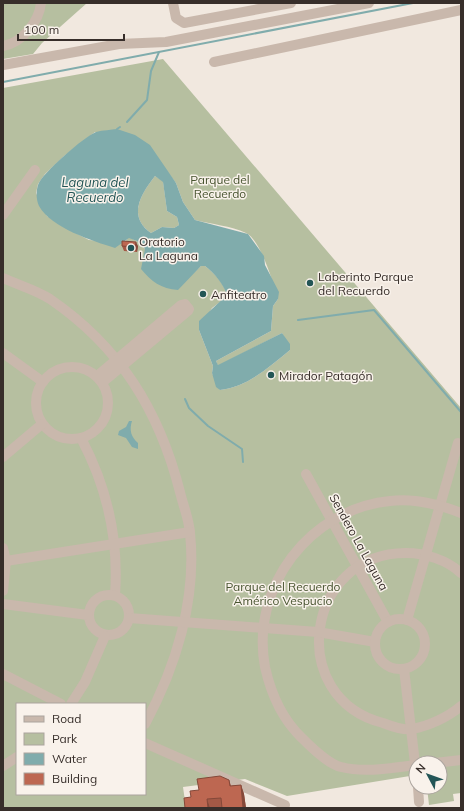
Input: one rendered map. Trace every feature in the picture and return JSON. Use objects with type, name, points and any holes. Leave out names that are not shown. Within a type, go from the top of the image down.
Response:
[{"type":"street","points":[[3,46],[10,45],[22,38],[31,26],[41,3]]},
{"type":"street","points":[[173,3],[176,18],[184,23],[291,3]]},
{"type":"street","points":[[3,65],[119,44],[166,42],[369,3]]},
{"type":"street","points":[[214,62],[461,10]]},
{"type":"street","points":[[3,215],[35,170]]},
{"type":"street","points":[[3,278],[48,298],[87,327],[120,363],[153,414],[174,468],[190,532],[191,564],[189,596],[173,663],[146,722]]},
{"type":"street","points":[[100,379],[188,312],[189,309],[187,306],[185,304],[182,305],[120,363]]},
{"type":"street","points":[[3,354],[43,382]]},
{"type":"street","points":[[71,367],[82,368],[100,379],[108,402],[107,414],[101,426],[92,434],[81,438],[70,439],[59,437],[50,432],[42,424],[37,414],[36,403],[38,392],[43,382],[55,371],[71,367]]},
{"type":"street","points":[[3,457],[42,424]]},
{"type":"street","points":[[81,438],[94,463],[103,487],[115,544],[115,595]]},
{"type":"street","points":[[407,620],[458,443]]},
{"type":"street","name":"Sendero La Laguna","points":[[306,474],[388,622]]},
{"type":"street","points":[[408,768],[374,769],[340,767],[315,751],[294,730],[279,707],[268,682],[263,654],[263,627],[271,593],[286,563],[309,537],[332,520],[362,506],[390,500],[419,501],[440,505],[461,513]]},
{"type":"street","points":[[6,561],[190,532]]},
{"type":"street","points":[[3,548],[6,561],[3,590]]},
{"type":"street","points":[[461,573],[455,567],[426,554],[396,553],[379,556],[357,566],[337,585],[328,599],[318,632],[318,648],[321,664],[327,679],[336,693],[352,709],[372,721],[411,730],[437,721],[461,706]]},
{"type":"street","points":[[115,595],[125,603],[129,618],[125,628],[120,632],[105,636],[92,627],[88,615],[92,604],[96,599],[102,596],[115,595]]},
{"type":"street","points":[[3,604],[88,615]]},
{"type":"street","points":[[129,618],[318,632],[376,642]]},
{"type":"street","points":[[395,620],[407,620],[416,624],[421,630],[425,646],[419,661],[412,666],[404,669],[389,667],[383,663],[376,650],[376,642],[378,634],[388,622],[395,620]]},
{"type":"street","points":[[72,703],[85,682],[105,636]]},
{"type":"street","points":[[404,669],[414,755]]},
{"type":"street","points":[[3,674],[58,703]]},
{"type":"street","points":[[146,743],[285,805]]},
{"type":"street","points":[[3,766],[16,758]]},
{"type":"street","points":[[448,762],[461,760]]},
{"type":"street","points":[[419,795],[420,802]]},
{"type":"green space","points":[[3,3],[87,3],[42,43],[33,54],[3,59]]},
{"type":"green space","name":"Parque del Recuerdo Américo Vespucio","points":[[163,59],[461,408],[461,793],[453,794],[454,801],[429,805],[428,795],[448,795],[448,755],[408,755],[408,776],[287,796],[245,779],[183,787],[186,808],[3,808],[3,88]],"holes":[[[95,132],[165,169],[176,183],[183,202],[195,220],[227,227],[246,233],[251,237],[257,244],[266,263],[278,299],[273,306],[271,331],[216,361],[218,366],[282,333],[290,350],[249,381],[230,388],[220,390],[212,373],[213,366],[199,330],[212,308],[227,295],[224,286],[212,272],[205,266],[201,266],[188,278],[145,249],[137,241],[129,237],[124,243],[89,240],[62,226],[47,216],[36,193],[38,184],[45,174],[64,156]]]},
{"type":"green space","points":[[155,176],[163,181],[167,211],[177,217],[179,225],[174,228],[162,227],[151,233],[144,226],[138,212],[141,197]]},
{"type":"water","name":"Laguna del Recuerdo","points":[[117,129],[135,135],[150,145],[176,183],[183,202],[195,220],[248,234],[264,256],[265,265],[279,292],[278,299],[273,306],[271,331],[216,361],[218,365],[282,333],[290,344],[290,350],[249,381],[220,390],[216,387],[212,373],[213,366],[199,330],[199,321],[227,295],[221,282],[205,266],[201,266],[178,290],[166,288],[153,281],[141,269],[145,249],[137,241],[129,238],[115,248],[96,242],[73,233],[53,221],[39,206],[37,201],[38,185],[55,164],[90,135],[99,131]],"holes":[[[155,176],[163,182],[167,211],[177,217],[179,225],[174,228],[162,227],[151,233],[140,219],[138,212],[139,205],[141,197]]]},
{"type":"water","points":[[129,421],[132,421],[131,433],[138,443],[138,449],[132,447],[126,438],[118,435],[119,431],[126,427]]},
{"type":"building","points":[[122,241],[136,242],[135,247],[122,246]]},
{"type":"building","points":[[220,776],[229,780],[230,786],[241,785],[243,808],[222,808],[221,798],[207,799],[208,808],[185,808],[184,798],[191,797],[190,791],[199,790],[197,779]]},
{"type":"waterway","points":[[3,82],[413,3]]},
{"type":"waterway","points":[[127,122],[147,100],[151,71],[159,52]]},
{"type":"waterway","points":[[298,320],[374,310],[461,412]]},
{"type":"waterway","points":[[185,399],[189,408],[208,426],[242,449],[243,462]]},
{"type":"place","name":"Oratorio La Laguna","points":[[131,248]]},
{"type":"place","name":"Laberinto Parque del Recuerdo","points":[[310,283]]},
{"type":"place","name":"Anfiteatro","points":[[203,294]]},
{"type":"place","name":"Mirador Patagón","points":[[271,375]]},
{"type":"park label","name":"Parque del Recuerdo","points":[[220,186]]}]
